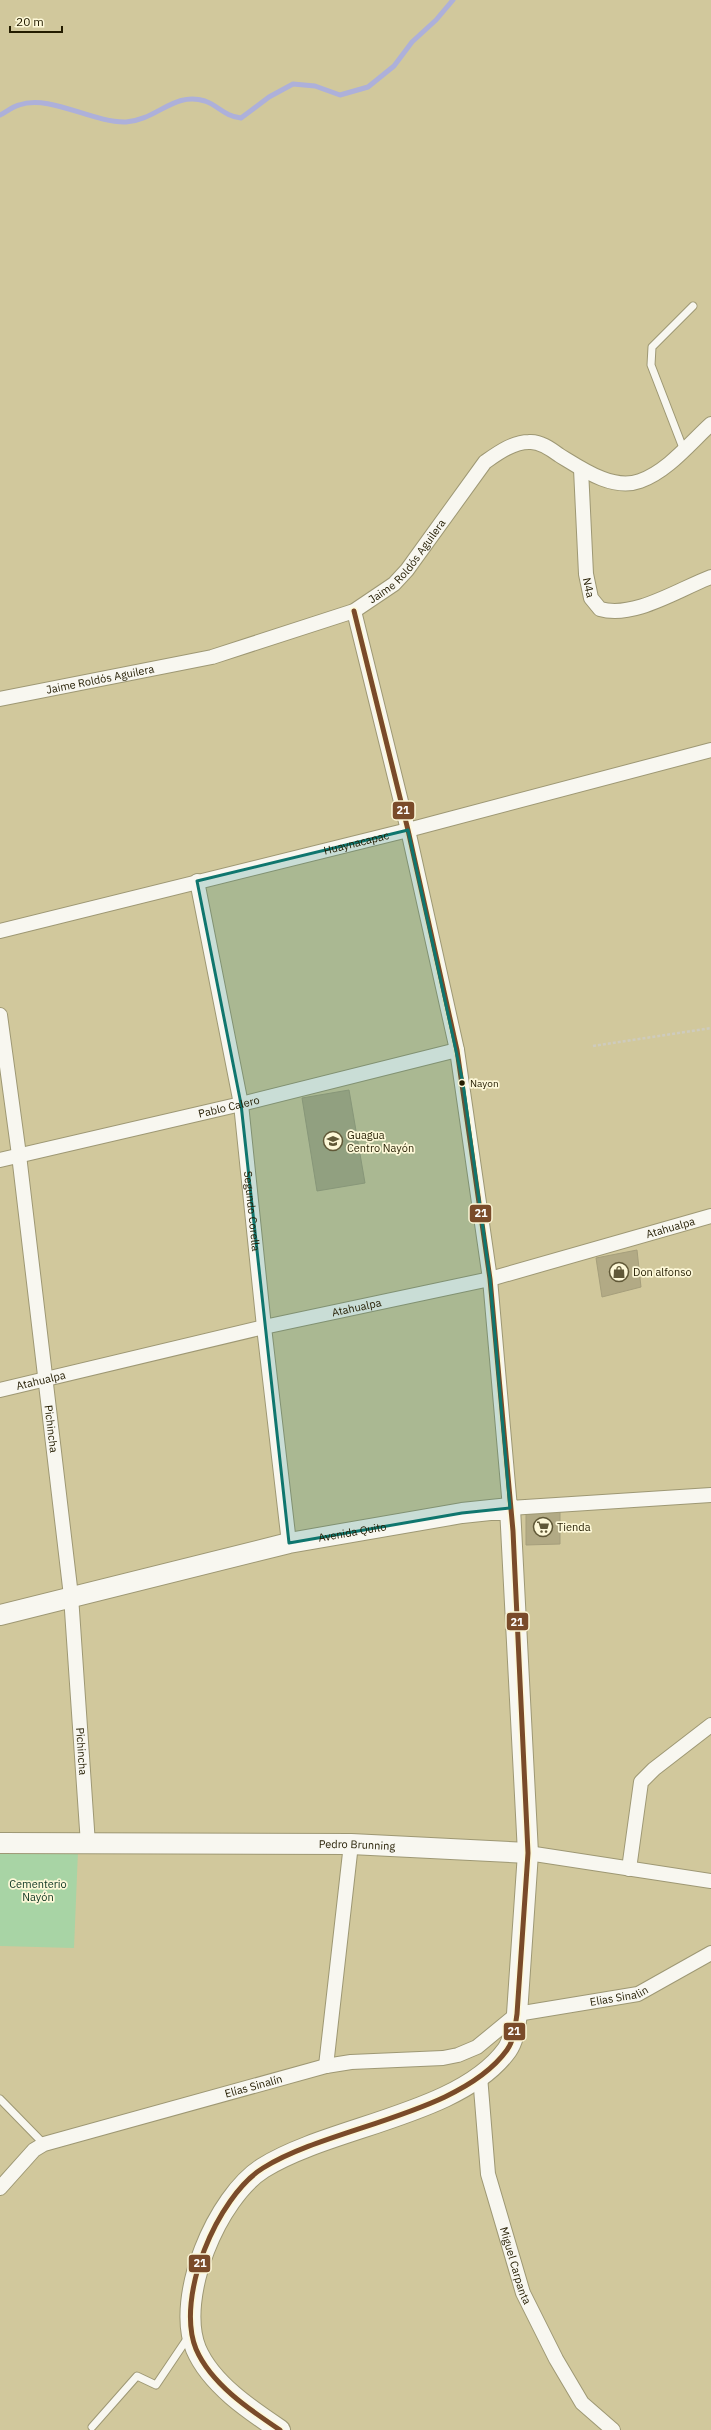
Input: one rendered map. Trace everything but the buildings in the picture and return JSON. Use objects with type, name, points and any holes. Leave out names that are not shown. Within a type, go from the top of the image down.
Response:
[{"type":"street","name":"Jaime Roldós Aguilera","points":[[0,699],[212,657],[354,611],[394,584],[407,570],[485,462],[502,450],[530,442],[546,446],[581,469],[617,484],[640,481],[660,471],[683,448],[711,424]]},
{"type":"street","name":"N4a","points":[[581,469],[586,574],[591,598],[600,609],[618,612],[647,604],[711,577]]},
{"type":"street","points":[[280,2430],[237,2398],[206,2366],[196,2349],[192,2330],[191,2299],[204,2250],[223,2212],[250,2178],[276,2161],[440,2098],[480,2076],[507,2050],[513,2038],[517,2014],[528,1853],[510,1508],[490,1279],[457,1050],[408,830],[354,611]]},
{"type":"street","name":"Huaynacapac","points":[[0,931],[408,830],[711,750]]},
{"type":"street","name":"Segundo Corella","points":[[197,881],[241,1104],[264,1327],[289,1543]]},
{"type":"street","name":"Pichincha","points":[[0,1015],[19,1155],[72,1596],[88,1844]]},
{"type":"street","name":"Pablo Calero","points":[[0,1160],[241,1104],[457,1050]]},
{"type":"street","name":"Atahualpa","points":[[0,1390],[264,1327],[490,1279],[711,1216]]},
{"type":"street","name":"Avenida Quito","points":[[0,1615],[289,1543],[462,1513],[510,1508],[711,1495]]},
{"type":"street","points":[[629,1869],[641,1782],[654,1768],[711,1725]]},
{"type":"street","name":"Pedro Brunning","points":[[0,1843],[351,1844],[528,1853],[711,1881]]},
{"type":"street","points":[[326,2066],[351,1844]]},
{"type":"street","name":"Elias Sinalin","points":[[517,2014],[638,1994],[711,1953]]},
{"type":"street","name":"Elías Sinalín","points":[[0,2188],[34,2150],[44,2144],[326,2066],[350,2062],[443,2058],[458,2055],[477,2047],[517,2014]]},
{"type":"street","name":"Miguel Carpanta","points":[[480,2076],[488,2174],[523,2292],[556,2359],[582,2403],[614,2430]]},
{"type":"lane","points":[[683,448],[651,365],[650,357],[652,347],[693,306]]},
{"type":"lane","points":[[0,2099],[44,2144]]},
{"type":"lane","points":[[92,2427],[137,2376],[156,2386],[192,2330]]},
{"type":"path","points":[[593,1046],[711,1028]]},
{"type":"highlighted area","points":[[408,830],[463,1083],[490,1279],[510,1508],[462,1513],[289,1543],[241,1104],[197,881]]},
{"type":"green space","name":"Cementerio Nayón","points":[[0,1849],[78,1851],[74,1948],[0,1946]]},
{"type":"waterway","points":[[0,115],[19,105],[44,103],[99,118],[126,122],[137,120],[175,103],[194,99],[205,101],[230,115],[241,118],[269,97],[293,84],[315,86],[340,95],[368,87],[394,66],[412,42],[436,20],[453,0]]},
{"type":"transit line","name":"21","points":[[280,2430],[244,2405],[221,2385],[211,2374],[196,2349],[191,2327],[191,2303],[196,2277],[204,2250],[216,2224],[230,2201],[246,2182],[263,2168],[291,2154],[323,2141],[427,2105],[458,2090],[486,2072],[507,2050],[513,2038],[517,2014],[528,1853],[513,1531],[490,1279],[457,1050],[408,830],[354,611]]},
{"type":"place","name":"Nayon","points":[[462,1083]]},
{"type":"place","name":"Guagua Centro Nayón","points":[[333,1141]]},
{"type":"place","name":"Don alfonso","points":[[619,1272]]},
{"type":"place","name":"Tienda","points":[[543,1527]]}]
